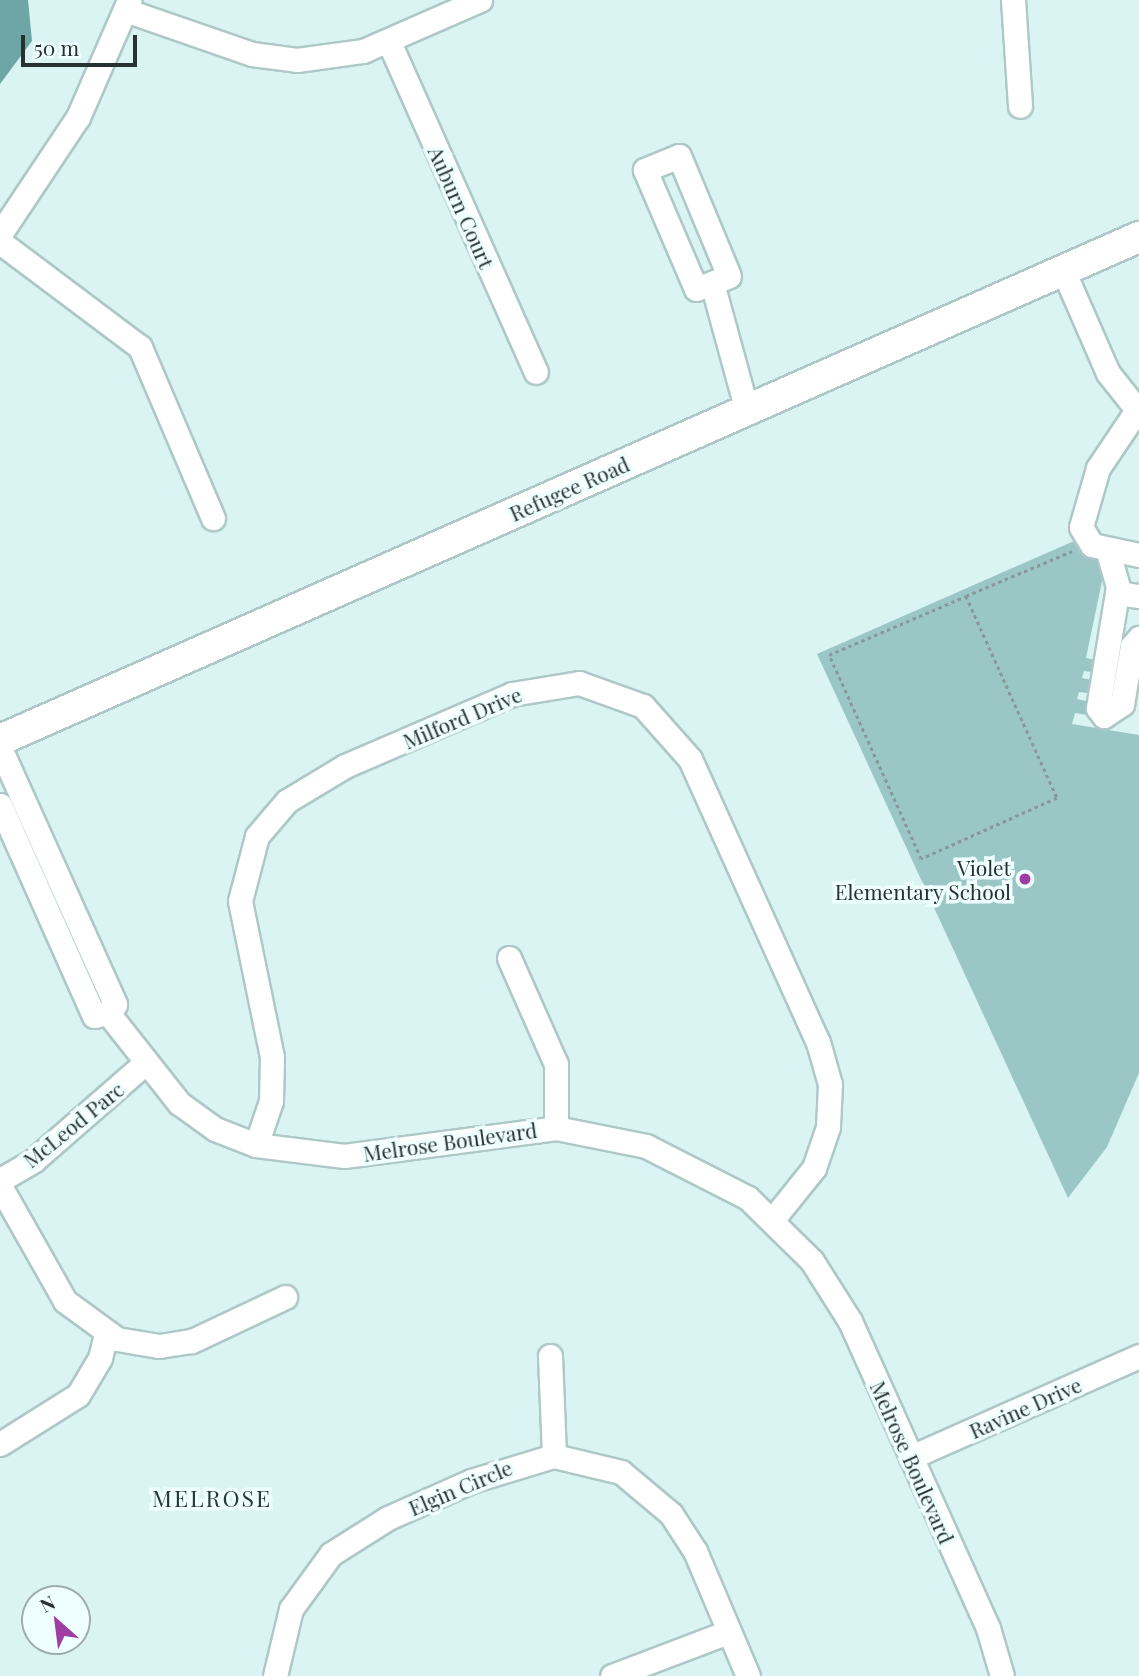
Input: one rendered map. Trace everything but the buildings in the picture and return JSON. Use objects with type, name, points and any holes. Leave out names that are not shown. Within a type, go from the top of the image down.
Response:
[{"type":"main road","name":"Refugee Road","points":[[0,740],[1139,237]]},
{"type":"street","points":[[0,234],[78,117],[127,5],[275,59],[341,57],[389,42],[481,0]]},
{"type":"street","points":[[1013,0],[1020,106]]},
{"type":"street","name":"Auburn Court","points":[[389,42],[536,372]]},
{"type":"street","points":[[679,156],[729,275],[712,283],[696,289],[645,170],[679,156]]},
{"type":"street","points":[[0,242],[125,330],[140,347],[213,518]]},
{"type":"street","points":[[1063,270],[1108,373],[1138,411],[1098,468],[1081,514],[1085,538],[1108,552],[1139,555]]},
{"type":"street","points":[[712,283],[747,411]]},
{"type":"street","points":[[1108,552],[1128,595],[1098,708],[1104,716],[1122,704],[1132,646],[1139,638]]},
{"type":"street","name":"Milford Drive","points":[[256,1145],[271,1101],[272,1057],[240,901],[257,836],[287,801],[345,766],[512,694],[579,683],[643,706],[690,759],[818,1042],[830,1084],[828,1127],[814,1168],[773,1219]]},
{"type":"street","name":"Melrose Boulevard","points":[[0,748],[115,1004],[108,1013],[94,1016],[0,805]]},
{"type":"street","points":[[509,958],[556,1064],[556,1128]]},
{"type":"street","name":"Melrose Boulevard","points":[[108,1013],[142,1065],[197,1118],[256,1145],[344,1156],[556,1128],[678,1157],[773,1219],[839,1301],[988,1628],[1002,1676]]},
{"type":"street","name":"McLeod Parc","points":[[0,1180],[34,1160],[142,1065]]},
{"type":"street","points":[[0,1186],[51,1283],[79,1317],[106,1334],[139,1345],[180,1344],[219,1332],[285,1297]]},
{"type":"street","points":[[0,1444],[78,1395],[100,1358],[106,1334]]},
{"type":"street","points":[[550,1356],[554,1456]]},
{"type":"street","name":"Ravine Drive","points":[[911,1457],[1139,1356]]},
{"type":"street","name":"Elgin Circle","points":[[275,1676],[291,1609],[331,1554],[388,1518],[471,1480],[554,1456],[600,1462],[656,1498],[695,1551],[748,1676]]},
{"type":"street","points":[[612,1676],[728,1632]]},
{"type":"path","points":[[966,596],[1057,798],[922,859],[829,655],[1082,546]]},
{"type":"shaded area","points":[[0,0],[28,0],[32,41],[0,84]]},
{"type":"shaded area","name":"Violet Elementary School","points":[[1074,541],[1106,562],[1086,658],[1101,661],[1099,673],[1084,671],[1082,678],[1098,681],[1096,694],[1079,692],[1077,699],[1095,703],[1093,716],[1075,713],[1072,724],[1139,735],[1139,1073],[1107,1147],[1068,1198],[817,654]]},
{"type":"place","name":"Violet Elementary School","points":[[1025,879]]},
{"type":"district","name":"MELROSE","points":[[212,1498]]}]
